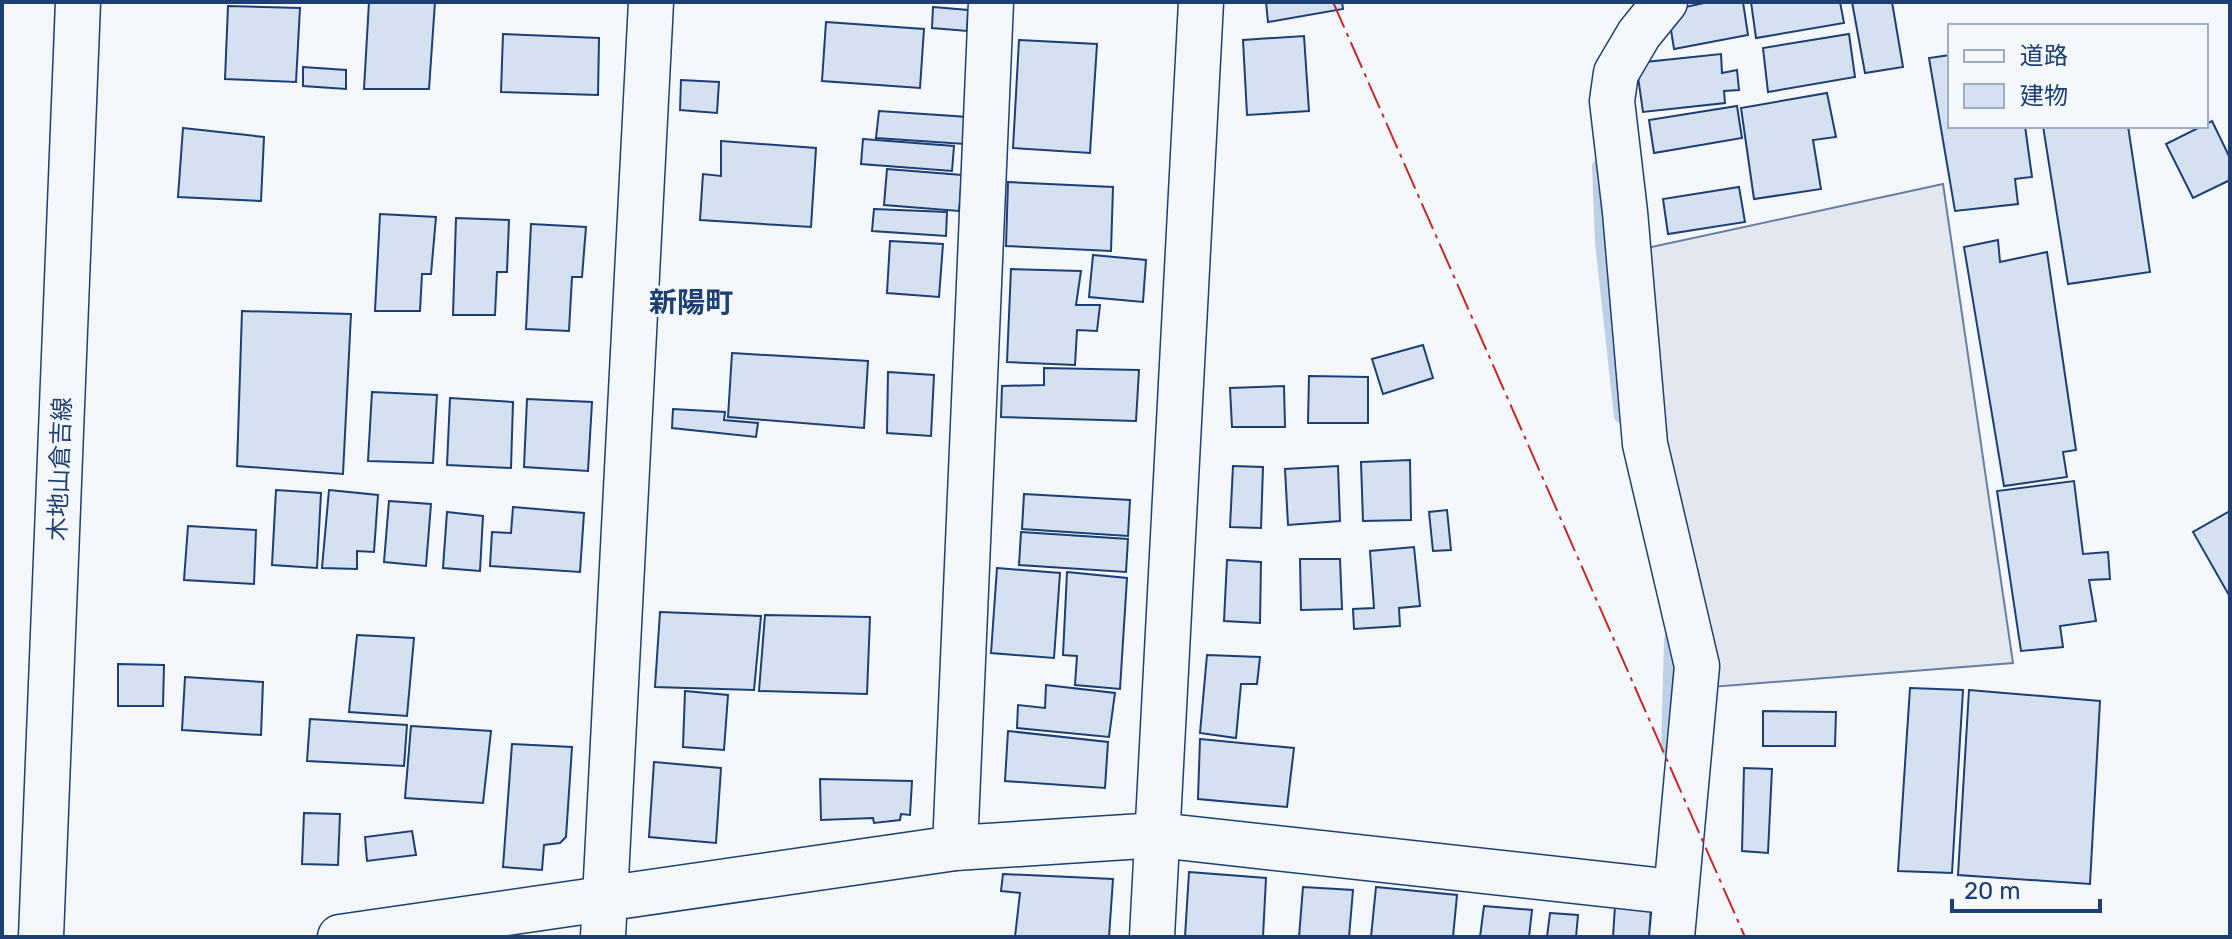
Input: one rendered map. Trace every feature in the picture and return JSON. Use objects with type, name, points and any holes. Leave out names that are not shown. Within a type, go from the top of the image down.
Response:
[{"type":"street","name":"木地山倉吉線","points":[[41,937],[78,2]]},
{"type":"street","points":[[604,917],[651,2]]},
{"type":"street","points":[[955,848],[991,2]]},
{"type":"street","points":[[1152,937],[1201,2]]},
{"type":"street","points":[[1665,2],[1639,34],[1616,73],[1612,101],[1645,444],[1697,666],[1672,937]]},
{"type":"street","points":[[340,937],[604,917],[955,848],[1158,835],[1674,892]]},
{"type":"shaded area","points":[[1943,184],[2013,663],[1711,687],[1692,613],[1633,251]]},
{"type":"building","points":[[369,2],[435,2],[429,89],[364,89]]},
{"type":"building","points":[[1266,2],[1342,2],[1343,9],[1268,22]]},
{"type":"building","points":[[1708,2],[1743,2],[1748,35],[1674,49],[1668,11]]},
{"type":"building","points":[[1751,2],[1840,2],[1844,23],[1756,38]]},
{"type":"building","points":[[1852,2],[1892,2],[1903,67],[1865,73]]},
{"type":"building","points":[[228,6],[300,8],[296,82],[225,79]]},
{"type":"building","points":[[933,7],[968,10],[967,31],[932,28]]},
{"type":"building","points":[[826,22],[924,29],[920,88],[822,81]]},
{"type":"building","points":[[503,34],[599,38],[598,95],[501,92]]},
{"type":"building","points":[[1849,34],[1855,77],[1768,92],[1763,48]]},
{"type":"building","points":[[1304,36],[1309,111],[1247,115],[1243,40]]},
{"type":"building","points":[[1019,40],[1097,44],[1090,153],[1013,148]]},
{"type":"building","points":[[1721,54],[1722,73],[1737,70],[1739,90],[1724,91],[1725,103],[1643,112],[1636,63]]},
{"type":"building","points":[[1948,55],[1948,128],[2025,128],[2032,177],[2015,179],[2018,204],[1955,211],[1929,58]]},
{"type":"building","points":[[303,67],[346,70],[346,89],[303,86]]},
{"type":"building","points":[[681,80],[719,82],[717,113],[680,110]]},
{"type":"building","points":[[1827,93],[1836,137],[1813,140],[1821,189],[1754,199],[1741,108]]},
{"type":"building","points":[[1737,106],[1742,138],[1654,153],[1649,120]]},
{"type":"building","points":[[879,111],[968,117],[965,144],[876,138]]},
{"type":"building","points":[[2212,121],[2230,158],[2230,180],[2193,198],[2166,144],[2198,128],[2208,128],[2208,123]]},
{"type":"building","points":[[183,128],[264,137],[261,201],[178,197]]},
{"type":"building","points":[[2043,128],[2128,128],[2150,272],[2068,284]]},
{"type":"building","points":[[863,139],[954,146],[952,171],[861,164]]},
{"type":"building","points":[[721,141],[816,148],[811,227],[700,220],[703,174],[721,176]]},
{"type":"building","points":[[887,169],[962,175],[959,211],[884,205]]},
{"type":"building","points":[[1008,182],[1113,187],[1111,251],[1006,246]]},
{"type":"building","points":[[1739,187],[1745,222],[1668,234],[1663,199]]},
{"type":"building","points":[[874,209],[947,212],[946,236],[872,231]]},
{"type":"building","points":[[380,214],[436,217],[431,274],[422,274],[420,311],[375,311]]},
{"type":"building","points":[[456,218],[509,220],[507,272],[497,272],[495,315],[453,315]]},
{"type":"building","points":[[531,224],[586,227],[582,277],[572,277],[569,331],[526,329]]},
{"type":"building","points":[[1998,240],[2000,262],[2047,252],[2076,450],[2063,452],[2067,477],[2004,486],[1964,247]]},
{"type":"building","points":[[890,241],[943,244],[939,297],[887,293]]},
{"type":"building","points":[[1093,255],[1146,260],[1143,302],[1089,297]]},
{"type":"building","points":[[1011,269],[1081,271],[1076,305],[1100,305],[1097,331],[1077,330],[1075,365],[1007,362]]},
{"type":"building","points":[[242,311],[351,314],[343,474],[237,466]]},
{"type":"building","points":[[1423,345],[1433,378],[1383,394],[1372,359]]},
{"type":"building","points":[[732,353],[868,361],[864,428],[728,417]]},
{"type":"building","points":[[1044,368],[1139,370],[1136,421],[1001,417],[1002,386],[1044,385]]},
{"type":"building","points":[[888,372],[934,375],[931,436],[887,433]]},
{"type":"building","points":[[1309,376],[1368,377],[1368,423],[1308,423]]},
{"type":"building","points":[[1284,386],[1285,427],[1232,427],[1230,388]]},
{"type":"building","points":[[372,392],[437,395],[433,463],[368,461]]},
{"type":"building","points":[[450,398],[513,402],[511,468],[447,465]]},
{"type":"building","points":[[527,399],[592,402],[588,471],[524,467]]},
{"type":"building","points":[[673,409],[725,412],[724,420],[758,423],[756,437],[672,428]]},
{"type":"building","points":[[1410,460],[1411,520],[1363,521],[1361,462]]},
{"type":"building","points":[[1233,466],[1263,467],[1261,528],[1230,527]]},
{"type":"building","points":[[1338,466],[1340,521],[1288,525],[1285,469]]},
{"type":"building","points":[[2074,481],[2083,554],[2108,552],[2110,579],[2089,580],[2096,621],[2060,626],[2063,647],[2021,651],[1997,491]]},
{"type":"building","points":[[276,490],[321,493],[317,568],[272,565]]},
{"type":"building","points":[[329,490],[378,495],[374,552],[357,551],[357,569],[322,568]]},
{"type":"building","points":[[1024,494],[1130,500],[1128,536],[1022,529]]},
{"type":"building","points":[[389,501],[431,504],[426,566],[384,562]]},
{"type":"building","points":[[513,507],[584,513],[580,572],[490,566],[492,532],[511,533]]},
{"type":"building","points":[[1447,510],[1451,550],[1433,551],[1429,512]]},
{"type":"building","points":[[2230,511],[2230,597],[2193,532]]},
{"type":"building","points":[[447,512],[483,516],[480,571],[443,568]]},
{"type":"building","points":[[188,526],[256,530],[254,584],[184,580]]},
{"type":"building","points":[[1021,532],[1128,539],[1126,572],[1019,565]]},
{"type":"building","points":[[1414,547],[1420,606],[1399,608],[1400,626],[1354,629],[1353,609],[1374,608],[1370,551]]},
{"type":"building","points":[[1300,559],[1340,559],[1342,609],[1301,610]]},
{"type":"building","points":[[1227,560],[1261,562],[1260,623],[1224,621]]},
{"type":"building","points":[[997,568],[1060,573],[1054,658],[991,653]]},
{"type":"building","points":[[1067,572],[1127,578],[1120,689],[1075,685],[1077,656],[1063,655]]},
{"type":"building","points":[[660,612],[761,616],[754,690],[655,687]]},
{"type":"building","points":[[765,615],[870,617],[867,694],[759,691]]},
{"type":"building","points":[[357,635],[414,638],[407,716],[349,712]]},
{"type":"building","points":[[1207,655],[1260,657],[1257,684],[1241,684],[1236,738],[1200,733]]},
{"type":"building","points":[[118,664],[164,665],[163,706],[118,706]]},
{"type":"building","points":[[185,677],[263,682],[261,735],[182,730]]},
{"type":"building","points":[[1046,685],[1115,693],[1109,737],[1017,728],[1018,705],[1045,708]]},
{"type":"building","points":[[1910,688],[1963,690],[1952,873],[1898,871]]},
{"type":"building","points":[[1969,690],[2100,701],[2090,884],[1958,875]]},
{"type":"building","points":[[685,691],[728,695],[724,750],[683,747]]},
{"type":"building","points":[[1763,711],[1836,712],[1835,746],[1763,746]]},
{"type":"building","points":[[310,719],[407,725],[404,766],[307,761]]},
{"type":"building","points":[[411,726],[491,731],[483,803],[405,798]]},
{"type":"building","points":[[1008,731],[1108,742],[1105,788],[1005,781]]},
{"type":"building","points":[[1200,739],[1294,748],[1287,807],[1198,799]]},
{"type":"building","points":[[512,744],[572,747],[566,837],[560,843],[544,845],[542,870],[503,867]]},
{"type":"building","points":[[654,762],[721,768],[716,843],[649,837]]},
{"type":"building","points":[[1744,768],[1772,769],[1768,853],[1742,851]]},
{"type":"building","points":[[820,779],[912,781],[910,815],[901,814],[900,820],[874,823],[873,818],[821,820]]},
{"type":"building","points":[[304,813],[340,814],[338,865],[302,864]]},
{"type":"building","points":[[412,831],[416,855],[367,861],[365,837]]},
{"type":"building","points":[[1189,872],[1266,878],[1263,937],[1185,937]]},
{"type":"building","points":[[1003,874],[1113,879],[1109,937],[1015,937],[1020,893],[1001,891]]},
{"type":"building","points":[[1303,887],[1353,890],[1349,937],[1299,937]]},
{"type":"building","points":[[1376,887],[1457,895],[1453,937],[1371,937]]},
{"type":"building","points":[[1484,906],[1532,910],[1529,937],[1480,937]]},
{"type":"building","points":[[1615,906],[1651,908],[1649,937],[1613,937]]},
{"type":"building","points":[[1550,913],[1578,915],[1576,937],[1547,937]]},
{"type":"waterway","points":[[1599,166],[1602,242],[1621,416]]},
{"type":"waterway","points":[[1668,750],[1671,639]]},
{"type":"power","points":[[1333,2],[1745,937]]},
{"type":"district","name":"新陽町","points":[[691,302]]}]
